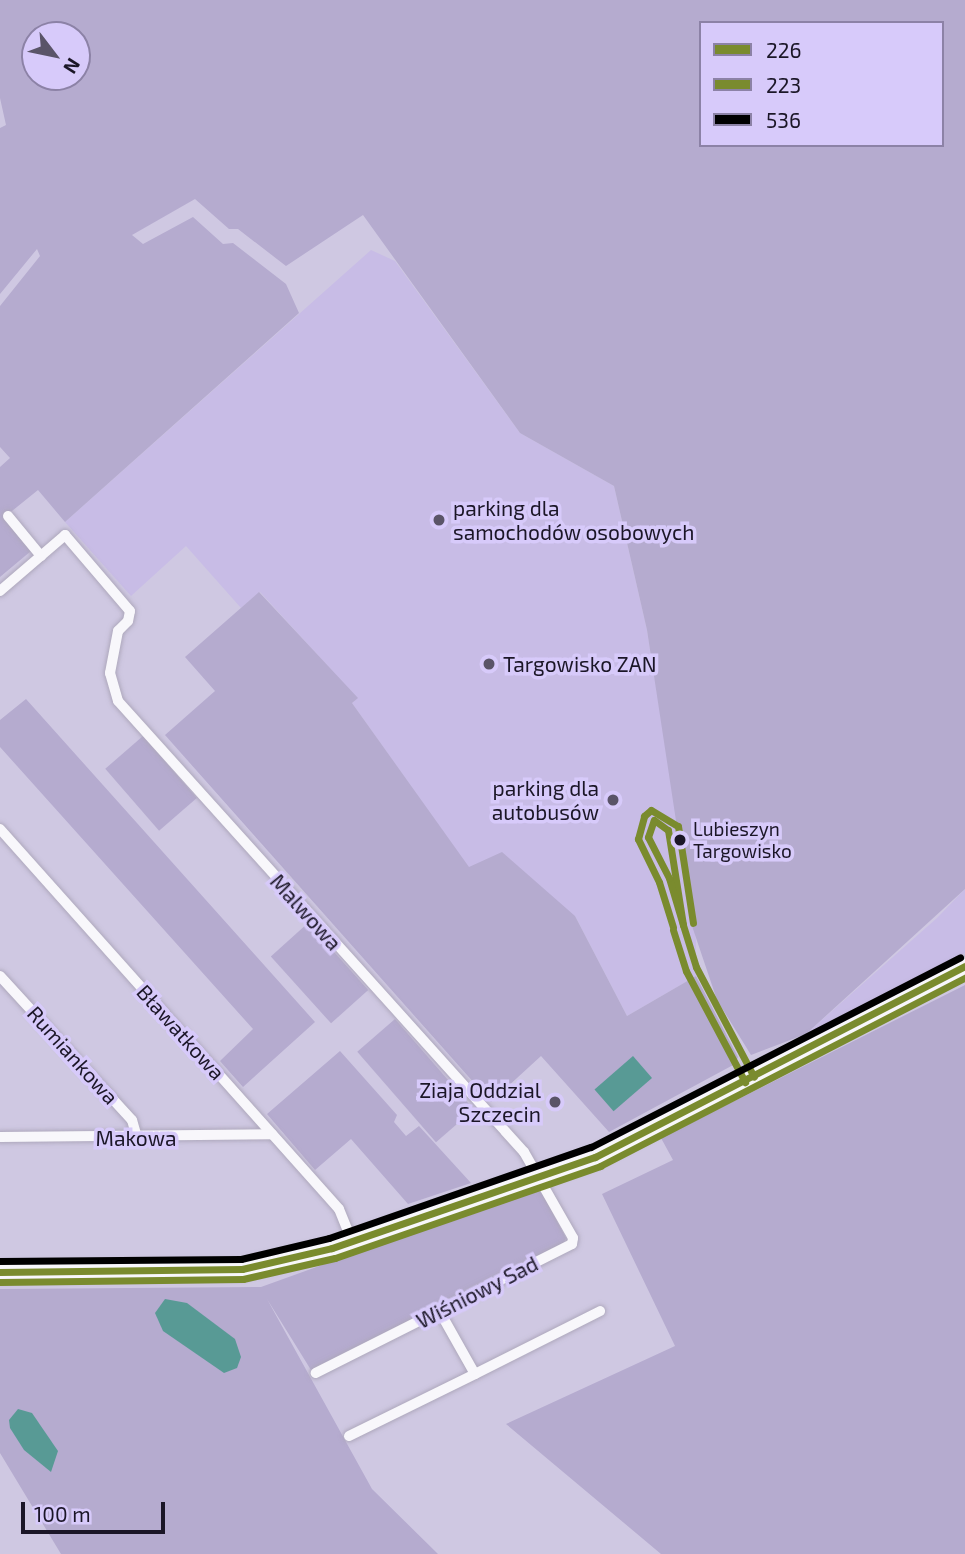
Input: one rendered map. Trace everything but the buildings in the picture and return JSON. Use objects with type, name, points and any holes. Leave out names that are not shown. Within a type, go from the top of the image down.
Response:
[{"type":"main road","points":[[0,1272],[243,1269],[283,1262],[352,1241],[541,1178],[650,1131],[965,966]]},
{"type":"street","points":[[0,591],[41,555],[8,516]]},
{"type":"street","name":"Malwowa","points":[[41,555],[65,535],[130,611],[128,621],[118,631],[110,673],[118,701],[524,1152],[541,1178]]},
{"type":"street","name":"Bławatkowa","points":[[0,829],[339,1209],[352,1241]]},
{"type":"street","name":"Rumiankowa","points":[[0,976],[132,1120],[137,1138]]},
{"type":"street","name":"Makowa","points":[[0,1137],[137,1138],[272,1134]]},
{"type":"street","name":"Wiśniowy Sad","points":[[316,1373],[572,1244],[573,1238],[541,1178]]},
{"type":"street","points":[[349,1436],[600,1311]]},
{"type":"street","points":[[440,1312],[475,1374]]},
{"type":"shaded area","points":[[0,0],[965,0],[965,889],[806,1034],[751,1055],[717,1000],[692,926],[647,630],[614,486],[520,433],[363,215],[286,266],[238,229],[229,229],[195,199],[132,235],[143,244],[193,217],[223,244],[233,243],[286,284],[299,313],[65,522],[38,490],[12,511],[4,512],[4,519],[31,551],[0,577],[0,467],[10,458],[0,447],[0,306],[40,256],[37,249],[0,294],[0,128],[6,125],[0,98]]},
{"type":"shaded area","name":"Targowisko ZAN","points":[[371,250],[395,261],[520,433],[614,486],[647,630],[696,940],[696,976],[627,1016],[575,916],[469,868],[352,703],[357,698],[260,592],[241,608],[186,546],[131,596],[65,522]]},
{"type":"shaded area","points":[[259,592],[358,698],[352,703],[469,867],[502,852],[575,916],[627,1016],[696,976],[738,1057],[735,1064],[609,1132],[541,1056],[491,1102],[165,735],[215,691],[185,657]]},
{"type":"shaded area","points":[[26,699],[315,1022],[243,1087],[220,1061],[253,1029],[0,747],[0,720]]},
{"type":"shaded area","points":[[143,736],[197,798],[159,831],[105,769]]},
{"type":"shaded area","points":[[965,889],[965,953],[806,1034],[937,918]]},
{"type":"shaded area","points":[[308,923],[368,990],[331,1023],[271,956]]},
{"type":"shaded area","points":[[965,985],[965,1554],[661,1554],[506,1424],[675,1346],[602,1194],[673,1160],[661,1138]]},
{"type":"shaded area","points":[[395,1019],[474,1110],[436,1142],[357,1052]]},
{"type":"shaded area","points":[[340,1051],[397,1115],[394,1122],[406,1136],[419,1126],[471,1183],[408,1204],[351,1139],[315,1170],[267,1114]]},
{"type":"shaded area","points":[[633,1056],[652,1078],[614,1111],[595,1089]]},
{"type":"shaded area","points":[[533,1189],[542,1193],[566,1238],[563,1244],[311,1370],[267,1299],[372,1489],[438,1554],[61,1554],[0,1453],[0,1289],[261,1287]]},
{"type":"shaded area","points":[[165,1299],[187,1303],[235,1339],[241,1357],[237,1368],[224,1373],[163,1331],[155,1313]]},
{"type":"shaded area","points":[[18,1409],[32,1413],[58,1451],[51,1472],[24,1450],[10,1428],[9,1420]]},
{"type":"transit line","name":"223","points":[[673,927],[659,882],[638,839],[644,816],[651,810],[678,826],[693,923]]},
{"type":"transit line","name":"226","points":[[654,820],[668,830],[683,925],[669,878],[648,837],[654,820]]},
{"type":"transit line","name":"226","points":[[683,925],[696,967],[754,1077]]},
{"type":"transit line","name":"223","points":[[673,930],[686,971],[745,1082]]},
{"type":"transit line","name":"536","points":[[0,1261],[241,1259],[329,1238],[591,1147],[960,957]]},
{"type":"transit line","name":"226","points":[[0,1272],[242,1269],[332,1248],[595,1157],[965,966]]},
{"type":"transit line","name":"223","points":[[0,1282],[243,1279],[335,1258],[600,1166],[965,978]]},
{"type":"place","name":"parking dla samochodów osobowych","points":[[439,520]]},
{"type":"place","name":"Targowisko ZAN","points":[[489,664]]},
{"type":"place","name":"parking dla autobusów","points":[[613,800]]},
{"type":"place","name":"Lubieszyn Targowisko","points":[[680,840]]},
{"type":"place","name":"Ziaja Oddzial Szczecin","points":[[555,1102]]}]
